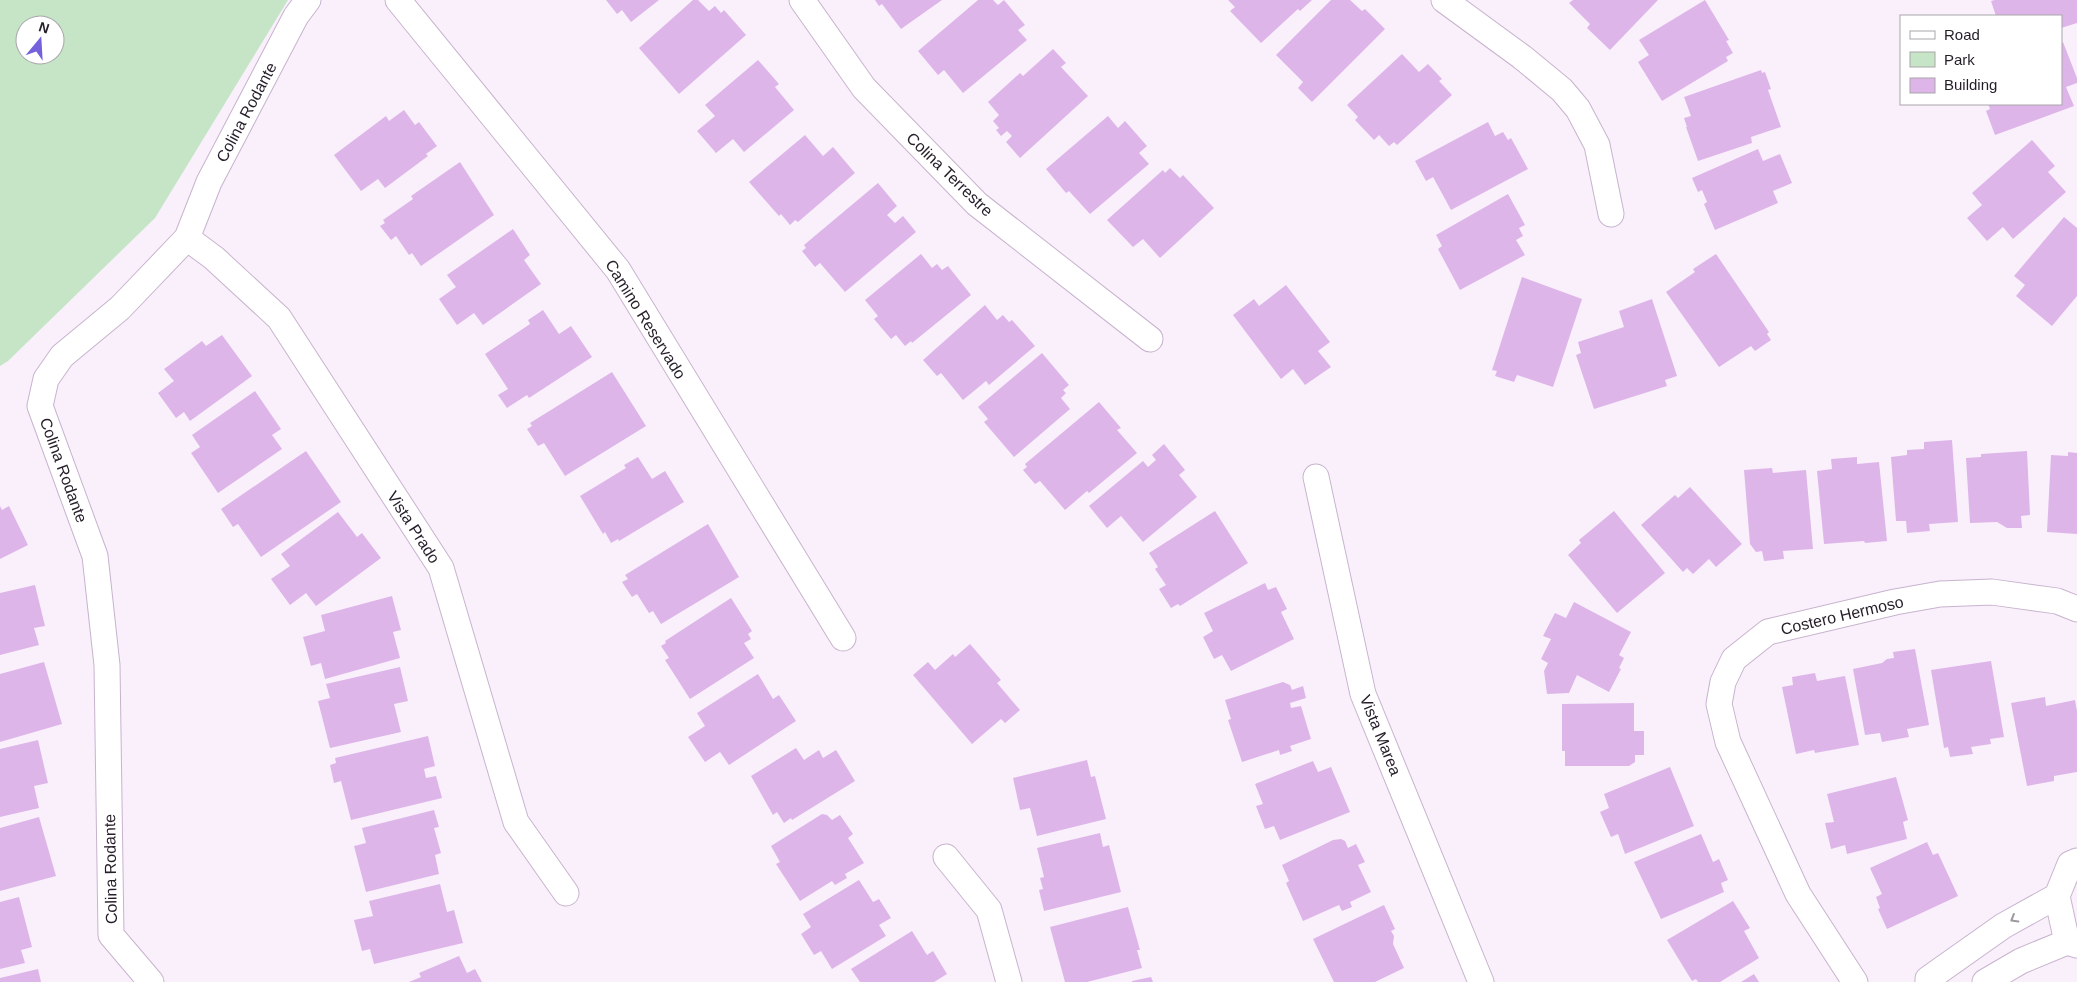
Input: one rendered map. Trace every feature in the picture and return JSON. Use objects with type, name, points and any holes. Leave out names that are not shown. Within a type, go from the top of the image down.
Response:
[{"type":"street","name":"Colina Rodante","points":[[151,982],[111,935],[107,665],[95,556],[40,406],[46,379],[62,356],[120,308],[187,238],[209,182],[296,16],[308,0]]},
{"type":"street","name":"Camino Reservado","points":[[398,0],[618,270],[843,638]]},
{"type":"street","name":"Colina Terrestre","points":[[802,0],[864,88],[977,204],[1150,339]]},
{"type":"street","points":[[1444,0],[1522,57],[1562,90],[1578,109],[1597,145],[1611,214]]},
{"type":"street","name":"Vista Prado","points":[[187,238],[214,258],[279,318],[440,568],[516,822],[566,893]]},
{"type":"street","name":"Vista Marea","points":[[1316,477],[1363,694],[1482,982]]},
{"type":"street","name":"Costero Hermoso","points":[[1855,982],[1798,894],[1728,742],[1719,704],[1723,682],[1734,658],[1768,632],[1895,602],[1940,594],[1992,592],[2057,602],[2077,609]]},
{"type":"street","points":[[946,857],[989,910],[1009,982]]},
{"type":"street","points":[[1928,982],[1928,978],[2003,926],[2056,896],[2070,864],[2077,861]]},
{"type":"street","points":[[1985,982],[2021,961],[2072,944],[2056,896]]},
{"type":"green space","points":[[0,0],[288,0],[155,218],[8,361],[0,366]]},
{"type":"building","points":[[606,0],[659,0],[631,22],[622,10],[617,14]]},
{"type":"building","points":[[693,0],[698,0],[709,11],[715,6],[721,13],[724,10],[746,35],[679,94],[639,48]]},
{"type":"building","points":[[875,0],[942,0],[901,29],[882,4],[879,6]]},
{"type":"building","points":[[978,0],[993,0],[998,5],[1004,0],[1025,25],[1018,30],[1027,40],[963,93],[944,70],[938,75],[918,51]]},
{"type":"building","points":[[1228,0],[1312,0],[1300,11],[1298,9],[1261,43],[1230,11],[1235,7]]},
{"type":"building","points":[[1331,0],[1350,0],[1362,11],[1365,9],[1385,29],[1312,102],[1298,88],[1303,82],[1276,55]]},
{"type":"building","points":[[1573,0],[1658,0],[1610,50],[1587,28],[1590,24],[1569,3]]},
{"type":"building","points":[[1705,0],[1729,40],[1726,41],[1733,53],[1726,57],[1728,61],[1662,101],[1638,62],[1649,55],[1639,40]]},
{"type":"building","points":[[2077,0],[2077,23],[2062,28],[2062,15],[1996,15],[1991,1]]},
{"type":"building","points":[[2062,42],[2077,78],[2077,83],[2066,87],[2074,106],[1995,135],[1986,111],[1990,109],[1988,105],[2062,105]]},
{"type":"building","points":[[1053,49],[1066,63],[1061,67],[1088,96],[1020,158],[1006,142],[1012,136],[1007,131],[1001,136],[996,130],[999,128],[993,121],[999,115],[988,102],[1020,73],[1023,76]]},
{"type":"building","points":[[1402,54],[1419,72],[1428,64],[1442,79],[1439,81],[1452,95],[1397,145],[1394,142],[1389,146],[1379,135],[1374,140],[1355,120],[1358,117],[1347,105]]},
{"type":"building","points":[[758,60],[779,84],[775,87],[794,110],[744,152],[733,139],[716,153],[697,131],[715,116],[705,105]]},
{"type":"building","points":[[1761,70],[1762,73],[1765,72],[1771,89],[1768,90],[1781,127],[1751,137],[1752,143],[1698,161],[1684,118],[1691,116],[1684,97]]},
{"type":"building","points":[[404,110],[415,125],[419,122],[437,146],[426,154],[428,156],[385,188],[378,179],[361,191],[334,155],[386,116],[389,121]]},
{"type":"building","points":[[1108,116],[1118,128],[1125,121],[1147,146],[1139,153],[1149,164],[1090,214],[1069,191],[1066,193],[1046,169]]},
{"type":"building","points":[[1488,122],[1495,136],[1503,132],[1508,140],[1511,138],[1528,169],[1451,210],[1433,177],[1426,181],[1415,161]]},
{"type":"building","points":[[805,135],[823,156],[833,147],[855,173],[798,222],[795,220],[790,225],[781,214],[779,216],[749,182]]},
{"type":"building","points":[[2032,140],[2055,166],[2048,172],[2066,192],[2013,239],[2003,227],[1987,241],[1967,218],[1982,205],[1972,193]]},
{"type":"building","points":[[1758,149],[1763,161],[1780,154],[1792,183],[1773,191],[1778,203],[1715,230],[1704,204],[1707,202],[1702,190],[1698,192],[1692,178]]},
{"type":"building","points":[[460,162],[494,215],[421,266],[412,253],[409,255],[396,236],[391,240],[380,226],[385,223],[383,220],[413,199],[411,196]]},
{"type":"building","points":[[1170,168],[1180,178],[1183,175],[1214,208],[1160,258],[1143,239],[1133,247],[1107,220],[1163,170],[1165,173]]},
{"type":"building","points":[[878,183],[897,206],[887,215],[895,223],[903,216],[916,232],[845,292],[820,263],[815,267],[802,251],[806,248],[804,245]]},
{"type":"building","points":[[1508,194],[1525,225],[1519,228],[1523,236],[1516,240],[1525,255],[1460,290],[1438,249],[1442,246],[1436,235]]},
{"type":"building","points":[[2064,217],[2077,228],[2077,296],[2052,326],[2016,296],[2025,285],[2014,276]]},
{"type":"building","points":[[513,229],[530,255],[524,260],[541,284],[483,325],[474,313],[457,325],[439,299],[456,287],[447,275]]},
{"type":"building","points":[[921,254],[932,268],[937,264],[942,270],[948,266],[971,295],[912,343],[911,341],[905,346],[896,335],[891,339],[874,319],[878,316],[865,300]]},
{"type":"building","points":[[1716,254],[1769,332],[1767,334],[1771,340],[1755,351],[1751,346],[1719,367],[1666,292],[1695,272],[1693,269]]},
{"type":"building","points":[[1522,277],[1582,299],[1553,387],[1517,375],[1514,382],[1495,376],[1497,371],[1492,370]]},
{"type":"building","points":[[1286,285],[1330,342],[1318,351],[1331,367],[1305,385],[1293,369],[1281,379],[1233,315],[1254,299],[1259,306]]},
{"type":"building","points":[[1652,299],[1677,376],[1665,380],[1667,386],[1594,409],[1576,355],[1581,353],[1578,342],[1624,327],[1619,311]]},
{"type":"building","points":[[985,305],[997,320],[1003,315],[1009,322],[1012,320],[1035,346],[989,385],[986,381],[963,400],[941,373],[937,376],[923,360]]},
{"type":"building","points":[[543,310],[559,334],[571,326],[592,357],[529,398],[527,395],[507,408],[498,395],[508,389],[485,354],[530,324],[528,320]]},
{"type":"building","points":[[222,335],[252,376],[190,421],[184,412],[176,418],[158,393],[174,381],[164,369],[202,341],[206,346]]},
{"type":"building","points":[[1042,353],[1069,385],[1063,390],[1066,393],[1061,398],[1070,409],[1014,457],[984,422],[988,419],[978,407]]},
{"type":"building","points":[[612,372],[646,426],[565,476],[544,443],[538,446],[527,429],[532,426],[530,423]]},
{"type":"building","points":[[255,391],[281,429],[272,435],[282,449],[218,493],[191,453],[200,447],[192,435]]},
{"type":"building","points":[[1099,402],[1121,428],[1117,430],[1137,453],[1089,493],[1087,491],[1065,510],[1040,481],[1035,484],[1023,470],[1027,467],[1025,464]]},
{"type":"building","points":[[1952,440],[1958,522],[1929,524],[1930,531],[1907,533],[1906,521],[1896,521],[1891,457],[1907,455],[1907,450],[1924,449],[1924,442]]},
{"type":"building","points":[[1164,444],[1185,470],[1179,475],[1197,497],[1143,542],[1121,516],[1107,528],[1089,506],[1143,461],[1148,467],[1156,460],[1152,455]]},
{"type":"building","points":[[306,451],[341,502],[261,557],[238,524],[233,527],[221,509]]},
{"type":"building","points":[[2027,451],[2030,515],[2021,516],[2022,528],[2007,528],[1997,522],[1970,523],[1966,458],[1981,457],[1981,454]]},
{"type":"building","points":[[2068,452],[2077,453],[2077,534],[2047,532],[2051,455],[2068,456]]},
{"type":"building","points":[[638,457],[652,479],[665,471],[684,502],[619,541],[618,539],[611,543],[605,532],[603,534],[580,496],[626,468],[624,465]]},
{"type":"building","points":[[1857,457],[1857,464],[1879,462],[1887,541],[1824,544],[1817,471],[1832,469],[1831,459]]},
{"type":"building","points":[[1772,468],[1773,473],[1806,470],[1813,549],[1783,551],[1784,559],[1764,561],[1762,551],[1756,552],[1750,544],[1744,470]]},
{"type":"building","points":[[1690,487],[1742,544],[1716,567],[1709,559],[1693,574],[1687,568],[1683,572],[1641,525],[1675,495],[1678,498]]},
{"type":"building","points":[[0,506],[2,510],[9,506],[28,545],[0,559]]},
{"type":"building","points":[[1215,511],[1248,563],[1180,606],[1178,604],[1171,608],[1159,589],[1166,585],[1155,569],[1158,567],[1149,553]]},
{"type":"building","points":[[1614,511],[1665,573],[1617,613],[1568,555],[1581,543],[1579,540]]},
{"type":"building","points":[[338,512],[357,537],[362,533],[381,558],[316,606],[306,593],[290,605],[271,579],[290,566],[281,554]]},
{"type":"building","points":[[708,524],[739,577],[661,624],[653,611],[649,613],[637,594],[632,597],[622,582],[628,579],[625,575]]},
{"type":"building","points":[[1265,583],[1268,590],[1276,587],[1287,609],[1281,612],[1294,639],[1231,671],[1222,655],[1214,659],[1203,637],[1213,631],[1204,613]]},
{"type":"building","points":[[35,585],[45,626],[34,628],[39,645],[0,655],[0,593]]},
{"type":"building","points":[[392,596],[401,630],[393,632],[400,658],[325,679],[321,663],[311,666],[303,637],[325,631],[321,615]]},
{"type":"building","points":[[731,598],[752,631],[748,634],[751,639],[744,643],[754,658],[690,699],[665,660],[669,658],[661,646],[666,643],[665,641]]},
{"type":"building","points":[[1574,602],[1631,632],[1619,655],[1624,658],[1619,668],[1621,669],[1609,692],[1577,675],[1569,693],[1547,694],[1544,671],[1548,663],[1541,659],[1551,639],[1543,636],[1555,613],[1566,618]]},
{"type":"building","points":[[970,644],[1001,680],[997,683],[1020,710],[1005,723],[1001,719],[972,744],[913,675],[928,662],[935,670],[953,654],[955,657]]},
{"type":"building","points":[[1915,649],[1929,725],[1907,729],[1909,737],[1882,742],[1880,733],[1865,735],[1853,669],[1882,663],[1887,659],[1894,658],[1893,652]]},
{"type":"building","points":[[1991,661],[2004,737],[1990,739],[1991,744],[1971,747],[1973,754],[1950,757],[1948,747],[1944,748],[1931,670]]},
{"type":"building","points":[[44,662],[62,724],[0,742],[0,674]]},
{"type":"building","points":[[400,667],[408,701],[394,704],[401,732],[330,748],[318,701],[330,698],[326,684]]},
{"type":"building","points":[[1815,673],[1817,681],[1845,676],[1859,745],[1815,753],[1814,750],[1796,754],[1782,687],[1793,685],[1792,677]]},
{"type":"building","points":[[758,674],[773,699],[779,695],[796,721],[729,765],[720,752],[705,762],[688,737],[705,726],[697,713]]},
{"type":"building","points":[[1283,682],[1290,685],[1292,690],[1303,686],[1306,698],[1290,703],[1291,708],[1301,706],[1311,739],[1290,746],[1292,751],[1280,755],[1279,750],[1242,762],[1228,720],[1231,719],[1225,700]]},
{"type":"building","points":[[2045,697],[2046,706],[2075,700],[2077,711],[2077,772],[2054,776],[2054,781],[2027,786],[2011,703]]},
{"type":"building","points":[[1634,703],[1634,731],[1644,731],[1644,755],[1635,755],[1635,762],[1629,766],[1565,766],[1565,751],[1562,751],[1562,704]]},
{"type":"building","points":[[428,736],[435,766],[424,769],[426,778],[436,776],[442,798],[351,820],[341,781],[334,783],[330,765],[336,763],[335,758]]},
{"type":"building","points":[[38,740],[48,783],[34,786],[39,808],[0,817],[0,749]]},
{"type":"building","points":[[796,748],[804,760],[819,750],[823,758],[836,750],[855,781],[784,823],[777,812],[773,815],[751,776]]},
{"type":"building","points":[[1087,760],[1091,777],[1095,776],[1106,819],[1037,836],[1030,808],[1020,810],[1013,778]]},
{"type":"building","points":[[1313,761],[1318,772],[1331,767],[1350,812],[1280,840],[1274,826],[1265,829],[1256,806],[1263,804],[1255,784]]},
{"type":"building","points":[[1670,767],[1694,826],[1625,854],[1618,834],[1611,837],[1600,812],[1609,808],[1604,794]]},
{"type":"building","points":[[1896,777],[1908,820],[1903,822],[1907,839],[1847,854],[1845,845],[1831,849],[1825,823],[1834,822],[1827,794]]},
{"type":"building","points":[[434,810],[439,827],[434,828],[441,853],[435,855],[439,874],[366,892],[354,846],[366,843],[362,828]]},
{"type":"building","points":[[822,814],[827,815],[832,820],[840,815],[853,834],[848,838],[864,863],[845,874],[847,878],[835,885],[832,881],[800,901],[776,864],[780,862],[771,846]]},
{"type":"building","points":[[39,817],[56,876],[0,891],[0,828]]},
{"type":"building","points":[[1100,833],[1103,847],[1109,845],[1121,892],[1044,911],[1039,890],[1043,889],[1040,878],[1044,877],[1037,848]]},
{"type":"building","points":[[1701,834],[1713,862],[1719,859],[1728,880],[1721,883],[1724,892],[1661,919],[1634,862]]},
{"type":"building","points":[[1341,839],[1345,841],[1348,848],[1356,844],[1365,862],[1358,865],[1371,892],[1350,902],[1352,907],[1342,911],[1339,905],[1303,921],[1286,883],[1289,881],[1282,865],[1333,840]]},
{"type":"building","points":[[1927,842],[1933,855],[1938,853],[1958,896],[1887,929],[1878,909],[1880,908],[1876,897],[1882,894],[1870,868]]},
{"type":"building","points":[[859,880],[873,902],[879,899],[891,918],[879,925],[886,936],[832,969],[821,951],[814,955],[801,934],[811,927],[803,914]]},
{"type":"building","points":[[440,884],[447,912],[454,910],[463,943],[374,964],[370,949],[362,951],[354,920],[373,916],[369,901]]},
{"type":"building","points":[[19,897],[32,947],[21,950],[25,963],[0,969],[0,902]]},
{"type":"building","points":[[1733,901],[1750,928],[1744,931],[1759,958],[1720,982],[1698,982],[1696,979],[1692,981],[1667,940]]},
{"type":"building","points":[[1384,905],[1395,929],[1391,931],[1394,936],[1393,944],[1404,968],[1375,982],[1334,982],[1313,939]]},
{"type":"building","points":[[1128,907],[1140,950],[1137,950],[1142,968],[1087,982],[1065,982],[1050,927]]},
{"type":"building","points":[[912,931],[927,955],[933,951],[947,974],[934,982],[860,982],[851,969]]},
{"type":"building","points":[[459,956],[467,973],[475,969],[482,982],[409,982],[421,977],[419,973]]},
{"type":"building","points":[[38,969],[41,982],[0,982],[0,978]]},
{"type":"building","points":[[1754,974],[1759,982],[1741,982]]},
{"type":"building","points":[[1151,977],[1153,982],[1132,982],[1132,981]]}]
